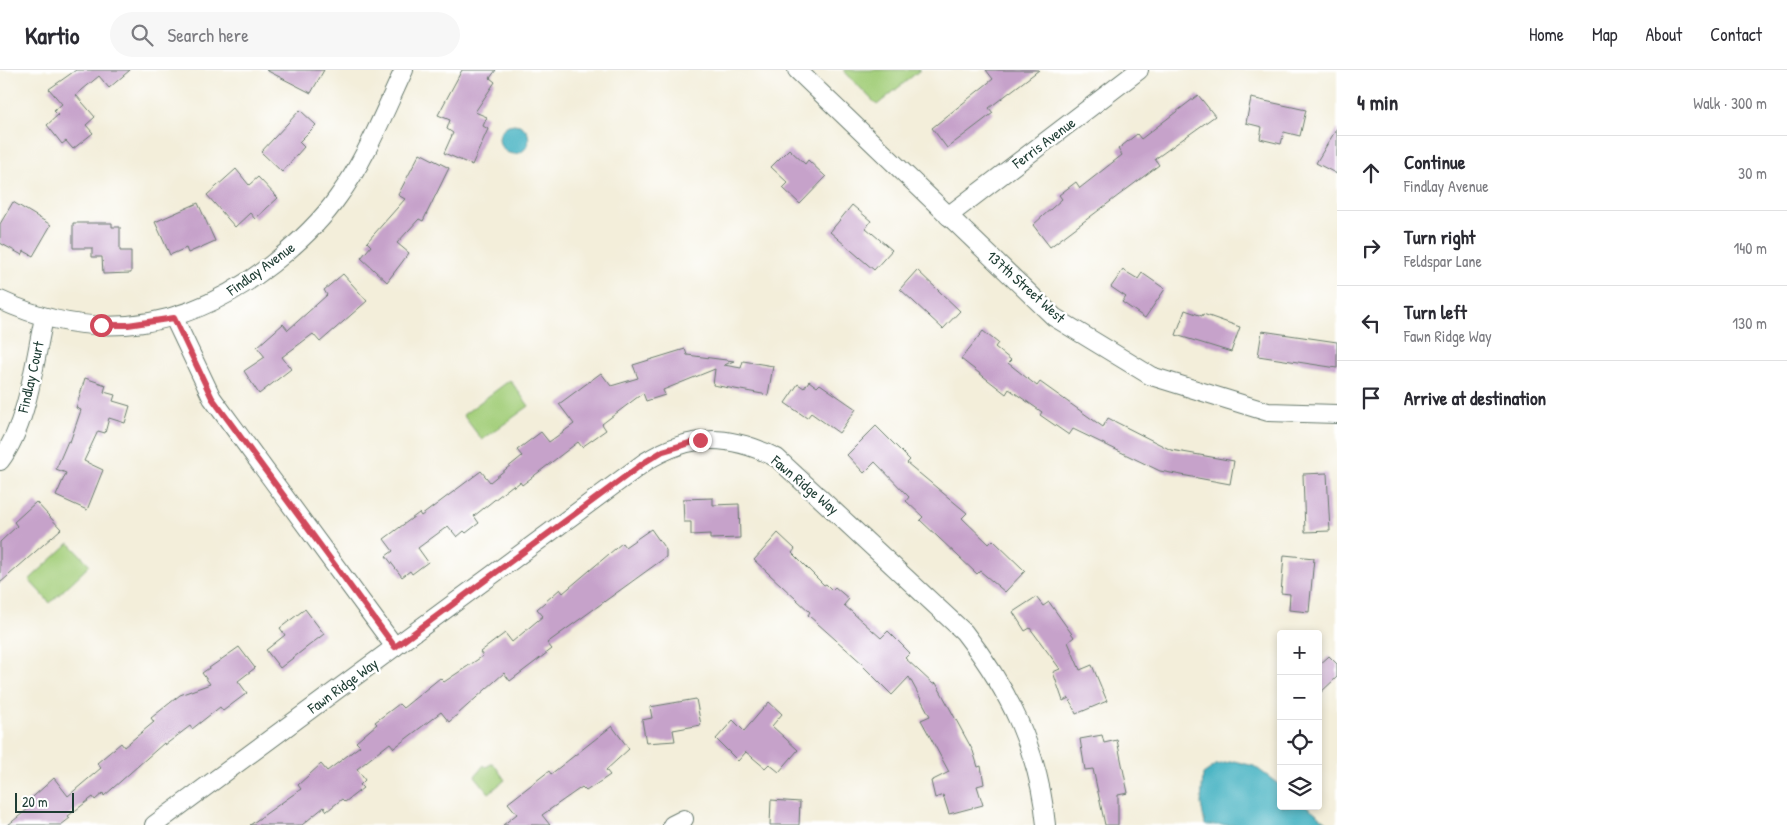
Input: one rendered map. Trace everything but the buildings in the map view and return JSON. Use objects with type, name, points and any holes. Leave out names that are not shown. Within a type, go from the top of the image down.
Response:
[{"type":"street","name":"Findlay Avenue","points":[[0,300],[44,318],[101,325],[128,325],[174,318],[220,299],[241,287],[283,255],[313,228],[338,197],[356,170],[404,70]]},
{"type":"street","name":"137th Street West","points":[[797,70],[1054,317],[1151,376],[1268,412],[1337,414]]},
{"type":"street","name":"Ferris Avenue","points":[[948,216],[1139,70]]},
{"type":"street","name":"Findlay Court","points":[[0,461],[16,434],[23,413],[44,318]]},
{"type":"street","points":[[174,318],[212,398],[395,647]]},
{"type":"street","name":"Fawn Ridge Way","points":[[154,825],[663,451],[700,440],[739,442],[777,458],[964,632],[985,660],[1018,715],[1031,747],[1038,775],[1046,825]]},
{"type":"green space","points":[[843,70],[920,70],[877,105]]},
{"type":"green space","points":[[510,380],[529,406],[482,440],[463,415]]},
{"type":"green space","points":[[69,543],[90,565],[50,603],[29,580]]},
{"type":"green space","points":[[493,763],[505,780],[489,793],[475,776],[484,765],[486,767]]},
{"type":"water","points":[[514,124],[525,128],[529,139],[525,150],[514,154],[503,150],[499,139],[503,128]]},
{"type":"water","points":[[1234,761],[1254,766],[1277,783],[1277,810],[1312,810],[1331,825],[1205,825],[1201,804],[1203,774],[1216,765]]},
{"type":"route","points":[[101,325],[128,325],[174,318],[212,398],[395,647],[645,462],[663,451],[700,440]]}]
